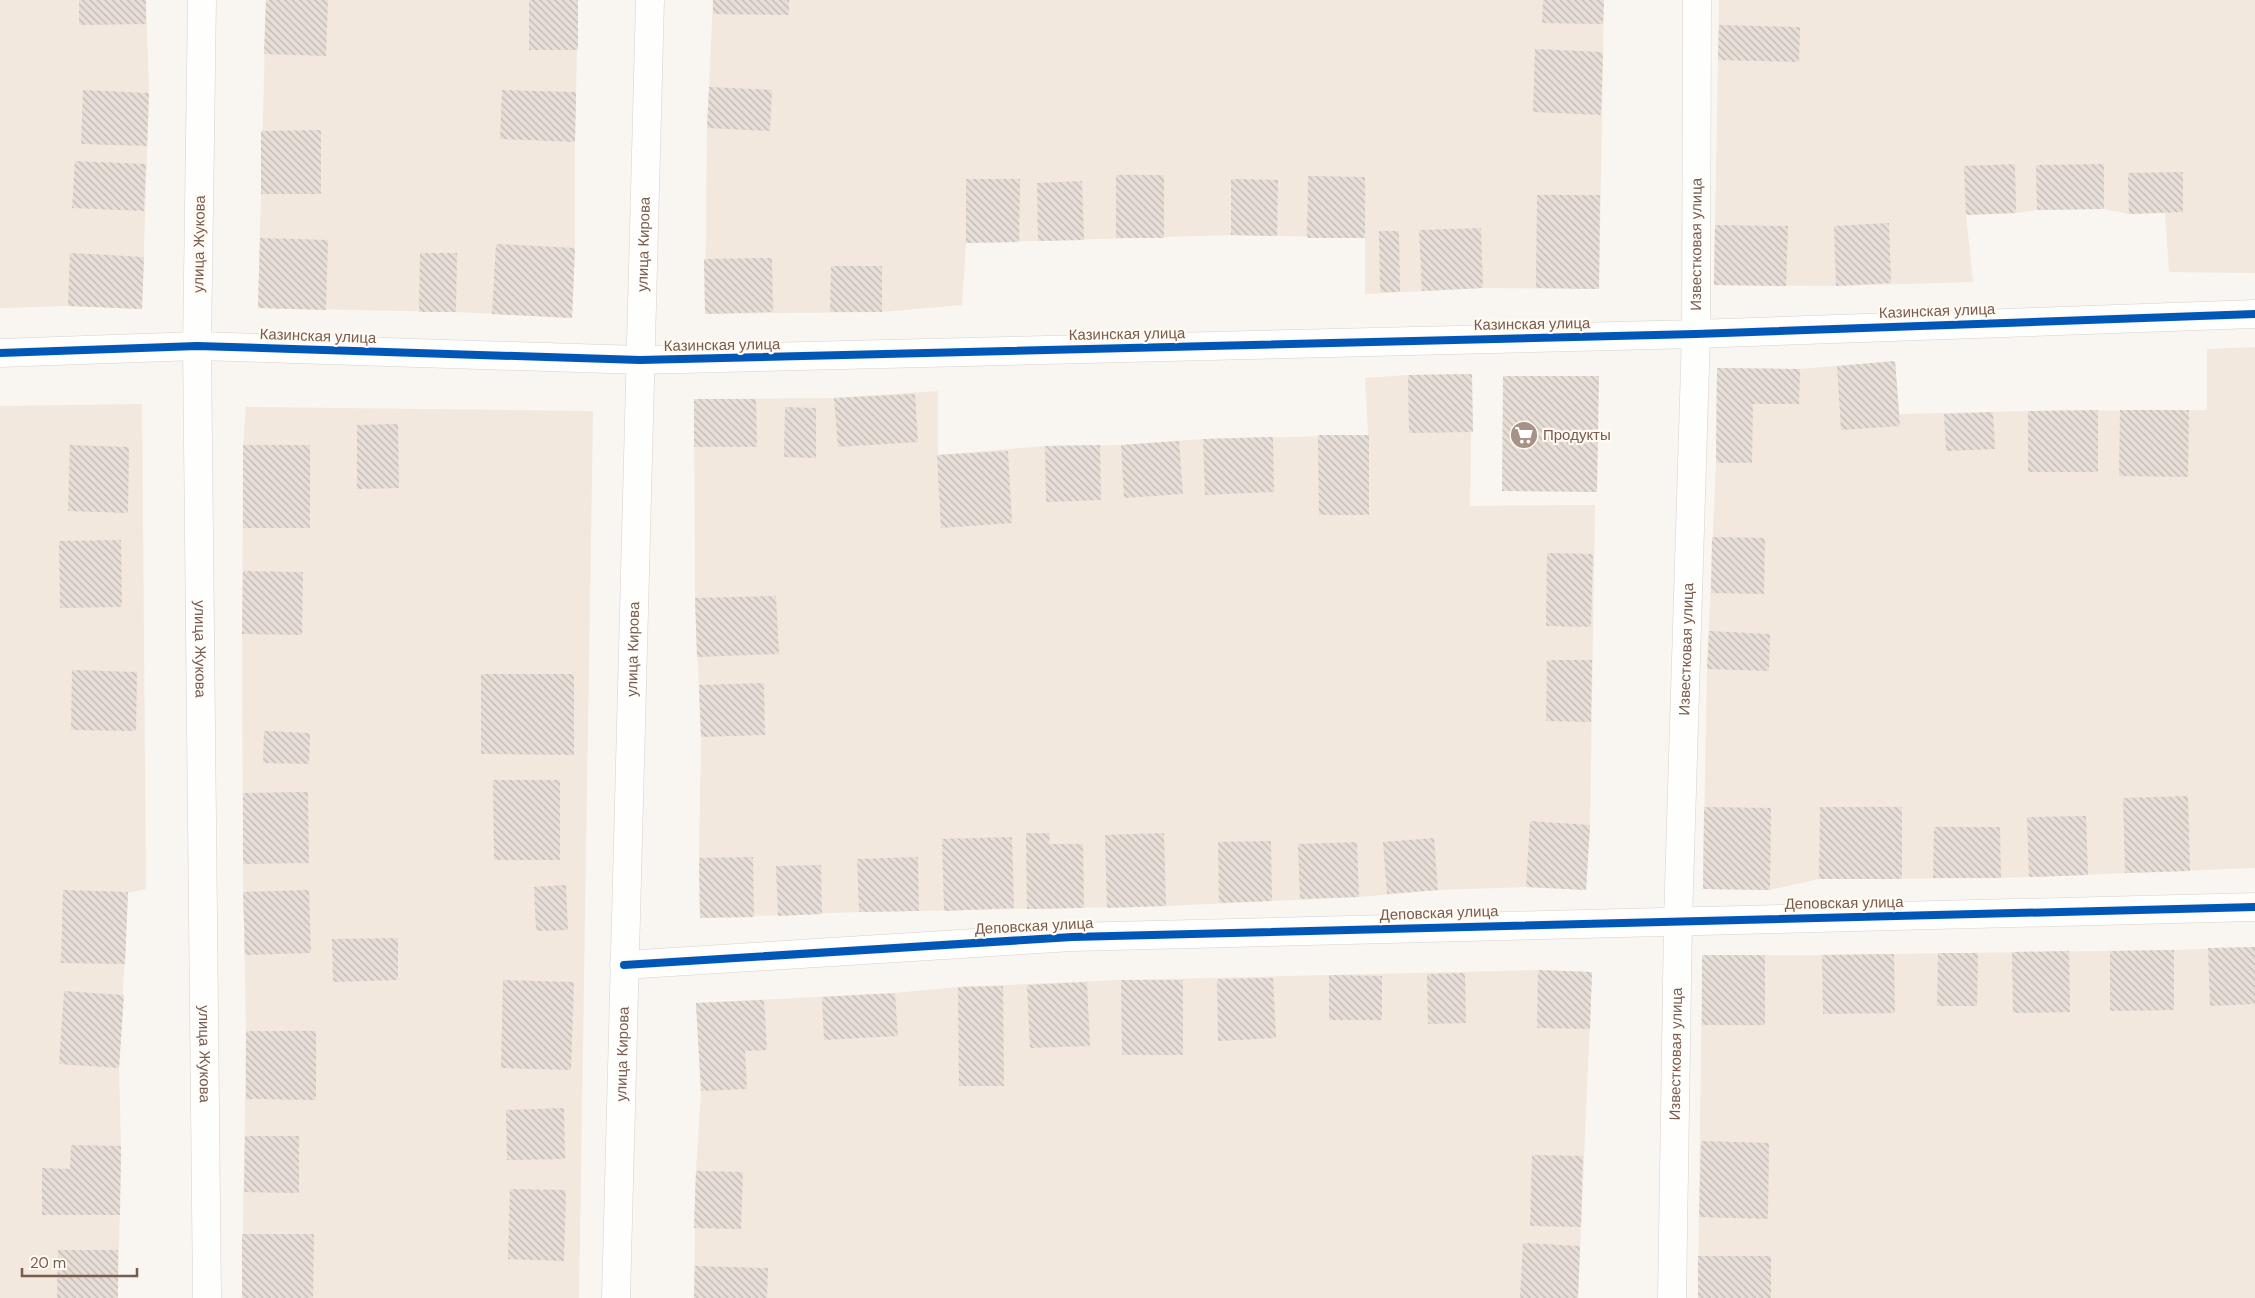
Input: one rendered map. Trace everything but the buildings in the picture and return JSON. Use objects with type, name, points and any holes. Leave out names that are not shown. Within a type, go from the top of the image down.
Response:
[{"type":"street","name":"улица Жукова","points":[[202,0],[197,346],[207,1298]]},
{"type":"street","name":"улица Кирова","points":[[616,1298],[650,0]]},
{"type":"street","name":"Известковая улица","points":[[1672,1298],[1678,920],[1696,334],[1697,0]]},
{"type":"street","name":"Казинская улица","points":[[0,353],[197,346],[640,360],[1696,334],[2255,314]]},
{"type":"street","name":"Деповская улица","points":[[624,966],[1072,937],[1678,920],[2255,907]]},
{"type":"shaded area","points":[[0,0],[146,0],[149,93],[142,309],[68,306],[0,308]]},
{"type":"shaded area","points":[[266,0],[578,0],[575,248],[572,318],[456,312],[258,308]]},
{"type":"shaded area","points":[[713,0],[1604,0],[1599,289],[1483,288],[1365,294],[1365,238],[1231,235],[966,243],[962,305],[882,312],[705,314],[707,128]]},
{"type":"shaded area","points":[[1719,0],[2255,0],[2255,273],[2169,272],[2165,213],[2129,214],[2104,209],[2037,210],[2016,213],[1966,215],[1973,282],[1836,286],[1714,285]]},
{"type":"shaded area","points":[[2255,347],[2255,868],[2001,878],[1819,879],[1770,890],[1703,889],[1707,669],[1716,463],[1717,368],[1800,369],[1895,361],[1899,414],[2207,410],[2207,349]]},
{"type":"shaded area","points":[[1472,374],[1470,506],[1595,505],[1590,825],[1586,890],[1526,887],[1438,890],[1359,897],[1166,906],[859,912],[700,918],[701,737],[695,598],[694,399],[834,398],[938,391],[938,455],[1045,446],[1121,445],[1203,439],[1368,435],[1365,378]]},
{"type":"shaded area","points":[[142,404],[146,889],[128,893],[119,1068],[121,1146],[118,1298],[0,1298],[0,406]]},
{"type":"shaded area","points":[[246,407],[593,411],[579,1298],[242,1298],[246,1031],[242,652],[243,445]]},
{"type":"shaded area","points":[[2255,947],[2255,1298],[1698,1298],[1702,955],[2174,950]]},
{"type":"shaded area","points":[[1538,970],[1592,972],[1578,1298],[694,1298],[696,1171],[701,1091],[696,1003],[895,993],[958,987],[1121,980]]},
{"type":"cycle path","points":[[0,353],[197,346],[640,360],[1696,334],[2255,314]]},
{"type":"cycle path","points":[[624,965],[1072,937],[2255,907]]},
{"type":"place","name":"Продукты","points":[[1524,435]]}]
